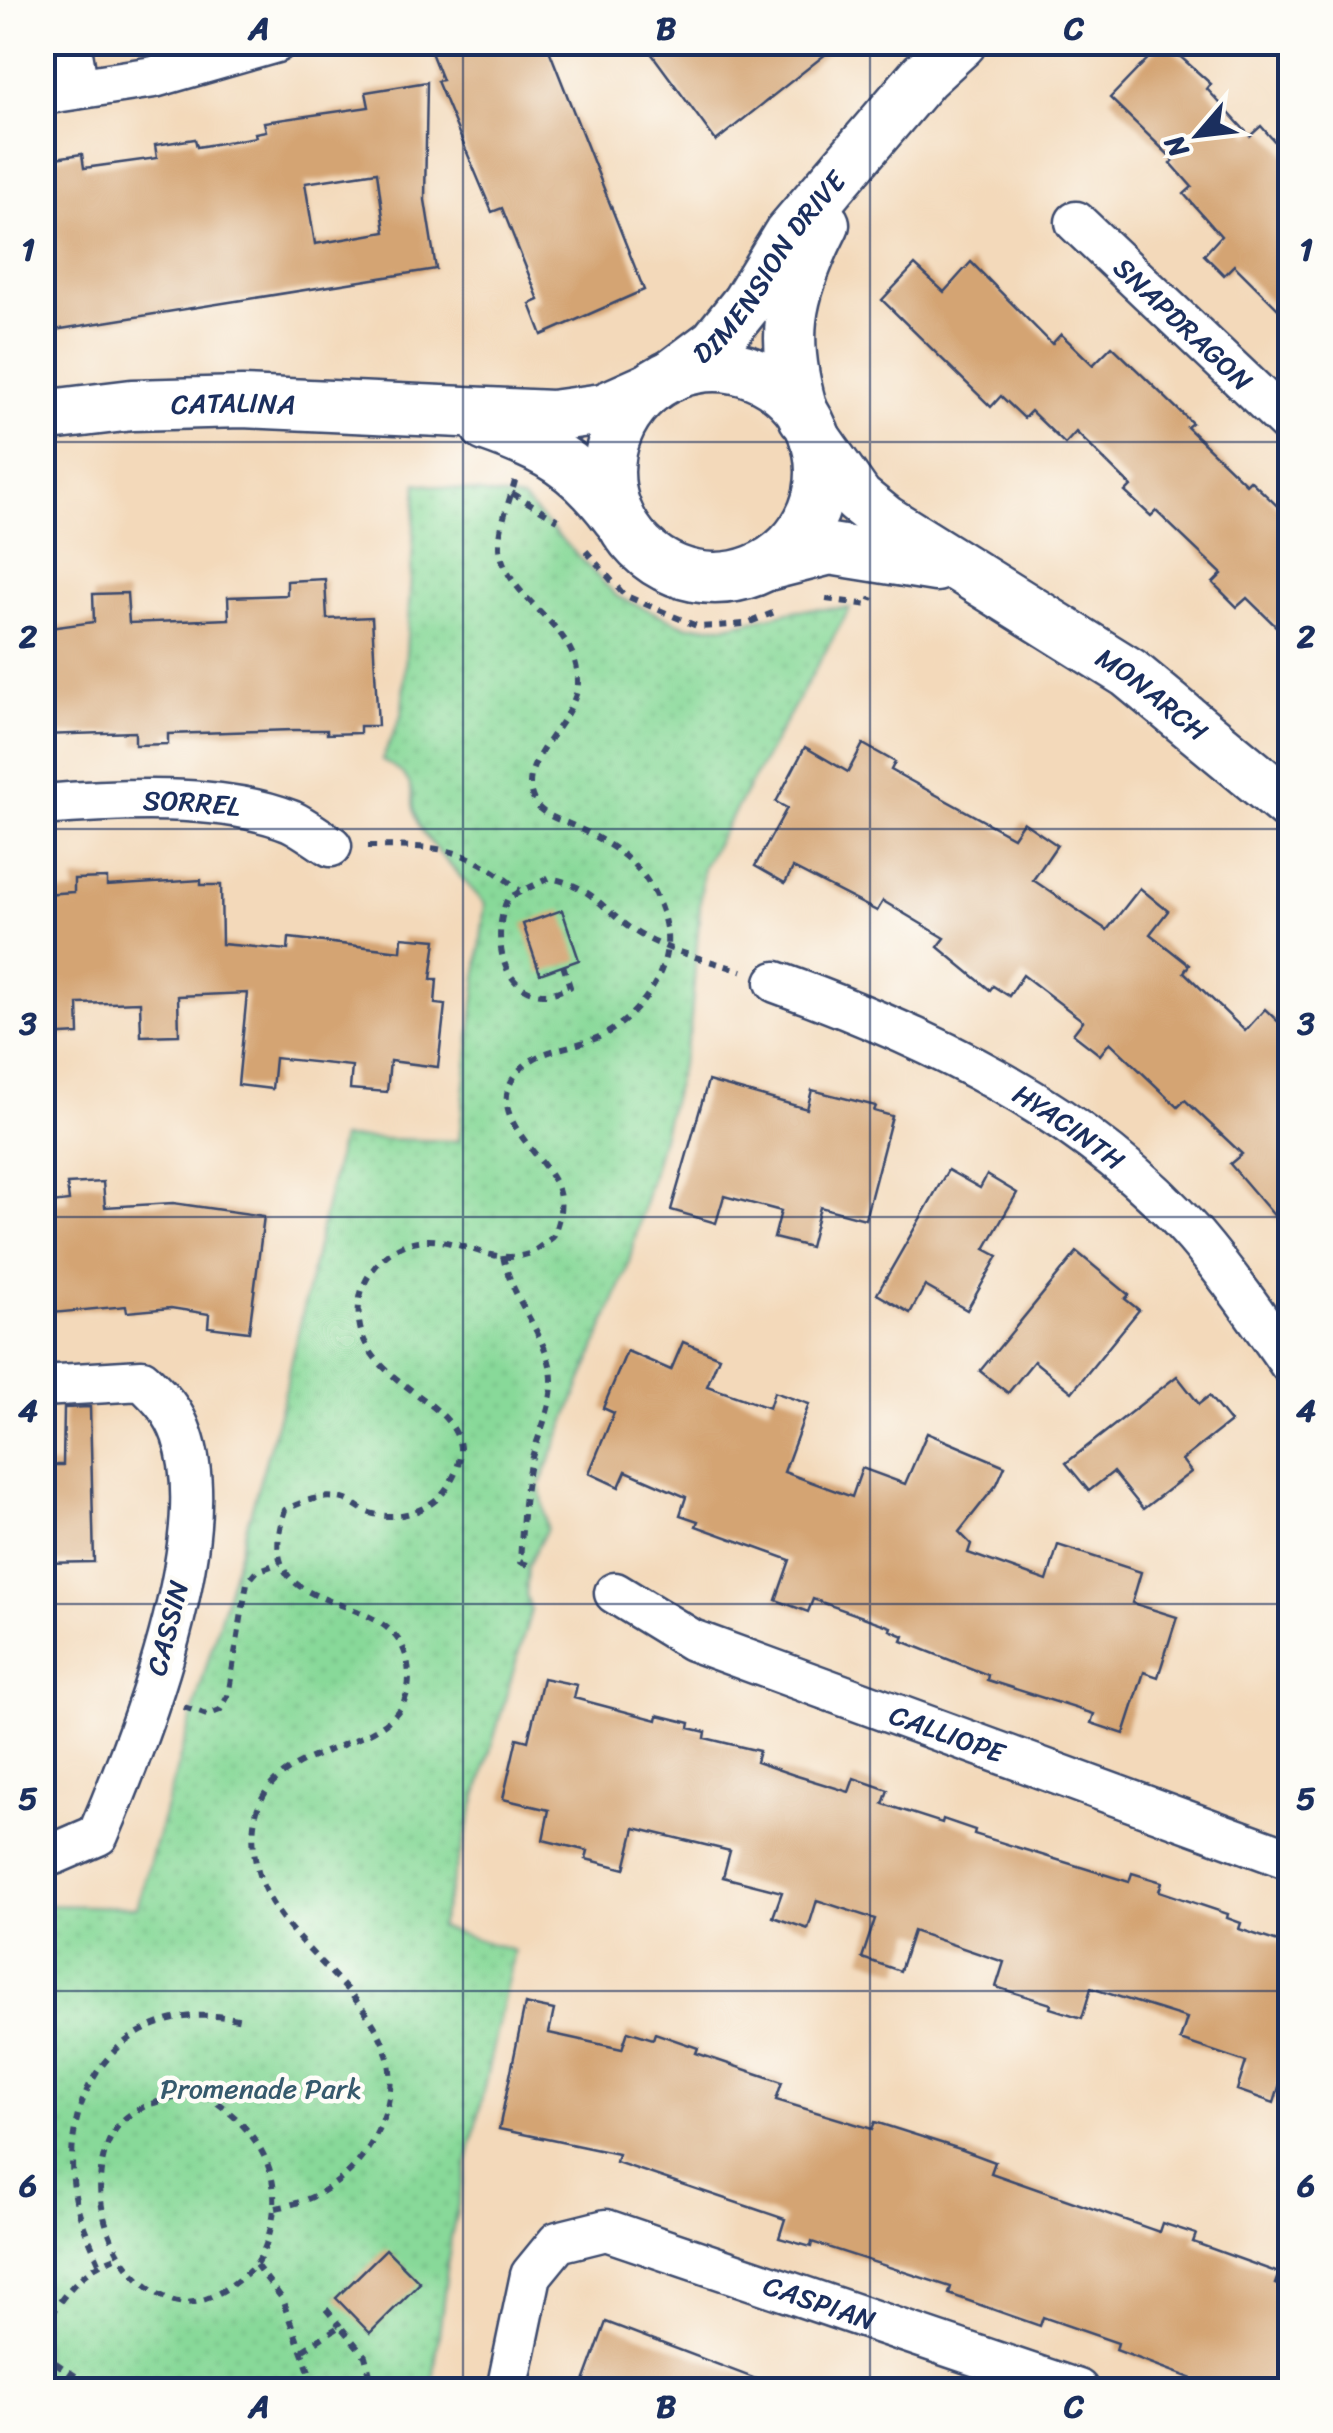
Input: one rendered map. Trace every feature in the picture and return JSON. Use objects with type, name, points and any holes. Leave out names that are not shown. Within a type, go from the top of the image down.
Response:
[{"type":"street","points":[[70,42],[60,91],[154,77],[276,42]]},
{"type":"street","name":"DIMENSION DRIVE","points":[[663,380],[715,344],[747,303],[789,234],[924,76],[961,42]]},
{"type":"street","name":"DIMENSION DRIVE","points":[[809,425],[791,375],[788,344],[793,294],[860,153]]},
{"type":"street","name":"SNAPDRAGON","points":[[1076,222],[1290,424]]},
{"type":"street","points":[[708,367],[745,371],[779,388],[809,425],[820,471],[814,508],[777,586],[731,577],[693,576],[599,532],[610,484],[612,446],[628,412],[663,380],[708,367]]},
{"type":"street","name":"CATALINA","points":[[42,416],[132,405],[242,402],[506,416],[577,414],[603,408],[663,380]]},
{"type":"street","name":"CATALINA","points":[[423,410],[526,440],[570,464],[591,482],[599,532]]},
{"type":"street","name":"MONARCH","points":[[809,425],[858,500],[1004,597],[1129,673],[1290,806]]},
{"type":"street","name":"MONARCH","points":[[777,586],[807,552],[848,549],[921,561],[1004,597]]},
{"type":"street","name":"SORREL","points":[[42,805],[108,800],[224,806],[291,821],[330,846]]},
{"type":"street","name":"HYACINTH","points":[[776,982],[887,1022],[1004,1082],[1116,1162],[1193,1234],[1290,1364]]},
{"type":"street","name":"CASSIN","points":[[42,1386],[142,1380],[169,1406],[184,1437],[192,1500],[178,1598],[133,1753],[98,1835],[48,1854]]},
{"type":"street","name":"CALLIOPE","points":[[614,1593],[692,1640],[1290,1858]]},
{"type":"street","name":"CASPIAN","points":[[506,2390],[532,2274],[558,2242],[606,2230],[1078,2390]]},
{"type":"path","points":[[276,2208],[304,2203],[360,2162],[391,2103],[382,2045],[368,2012],[321,1962],[267,1892],[256,1864],[258,1807],[271,1784],[308,1755],[385,1726],[404,1704],[410,1682],[408,1658],[394,1634],[378,1619],[317,1598],[296,1584],[280,1563],[276,1536],[285,1510],[302,1501],[346,1500],[367,1512],[408,1515],[433,1502],[450,1482],[457,1443],[444,1412],[380,1368],[366,1348],[357,1323],[360,1294],[370,1273],[393,1250],[418,1240],[446,1239],[503,1256],[528,1254],[553,1237],[561,1210],[558,1189],[512,1122],[508,1098],[514,1075],[549,1051],[591,1040],[616,1028],[652,988],[667,932],[660,908],[632,860],[614,843],[550,816],[536,806],[530,786],[534,763],[572,710],[578,681],[563,634],[517,582],[502,557],[500,535],[518,471]]},
{"type":"path","points":[[512,493],[555,518],[567,530]]},
{"type":"path","points":[[599,532],[624,595],[699,626],[745,624],[777,586]]},
{"type":"path","points":[[816,601],[830,598],[869,605]]},
{"type":"path","points":[[330,846],[450,848],[494,870],[520,890]]},
{"type":"path","points":[[563,965],[570,987],[546,994],[517,982],[507,968],[496,935],[508,898],[549,878],[580,887],[599,898],[623,924],[665,946],[776,982]]},
{"type":"path","points":[[503,1256],[508,1284],[551,1370],[551,1392],[528,1474],[520,1562]]},
{"type":"path","points":[[507,1560],[533,1567]]},
{"type":"path","points":[[150,1695],[207,1715],[220,1710],[228,1696],[247,1584],[257,1571],[280,1563]]},
{"type":"path","points":[[100,2262],[78,2208],[73,2179],[76,2132],[90,2082],[118,2046],[156,2024],[191,2014],[242,2020]]},
{"type":"path","points":[[204,2094],[234,2112],[258,2140],[273,2175],[276,2208],[256,2265],[207,2300],[174,2301],[147,2286],[119,2256],[99,2190],[104,2156],[116,2128],[170,2098],[204,2094]]},
{"type":"path","points":[[42,2328],[67,2290],[100,2262],[119,2256]]},
{"type":"path","points":[[256,2265],[281,2296],[304,2350],[315,2390]]},
{"type":"path","points":[[326,2308],[365,2356],[374,2390]]},
{"type":"path","points":[[304,2350],[340,2326]]},
{"type":"path","points":[[42,2354],[93,2390]]},
{"type":"path","points":[[62,2390],[70,2374]]},
{"type":"green space","name":"Promenade Park","points":[[417,483],[523,500],[618,597],[686,626],[727,626],[798,610],[850,608],[703,867],[690,1030],[627,1269],[540,1485],[547,1528],[528,1565],[526,1595],[531,1610],[439,1927],[514,1951],[451,2237],[432,2390],[43,2390],[43,1905],[137,1907],[283,1400],[341,1138],[459,1141],[485,904],[422,832],[408,781],[382,760],[402,714]]},
{"type":"building","points":[[427,42],[546,42],[644,290],[542,335],[530,304],[539,300],[502,208],[492,212],[437,81],[442,80]]},
{"type":"building","points":[[643,42],[841,42],[716,141]]},
{"type":"building","points":[[1164,42],[1211,84],[1207,89],[1250,136],[1261,126],[1290,159],[1290,321],[1234,265],[1224,275],[1204,255],[1221,236],[1184,194],[1192,187],[1171,163],[1174,160],[1110,98]]},
{"type":"building","points":[[427,82],[425,200],[436,269],[42,332],[42,160],[82,154],[84,168],[157,158],[155,145],[195,139],[197,147],[256,137],[255,133],[266,131],[264,122],[369,107],[366,92]],"holes":[[[377,172],[385,232],[315,244],[305,183]]]},
{"type":"building","points":[[971,262],[1052,344],[1061,334],[1093,365],[1112,346],[1192,423],[1187,427],[1246,484],[1250,480],[1290,518],[1290,640],[1247,598],[1237,607],[1213,583],[1222,574],[1156,511],[1151,516],[1125,492],[1131,486],[1076,432],[1065,444],[1031,411],[1024,418],[1001,396],[991,407],[882,300],[915,265],[944,292]]},
{"type":"building","points":[[325,579],[327,619],[372,617],[378,726],[360,726],[360,733],[294,730],[168,734],[168,744],[135,745],[135,732],[42,735],[42,629],[94,622],[93,594],[127,593],[129,623],[229,619],[228,597],[287,595],[287,581]]},
{"type":"building","points":[[863,744],[895,762],[891,770],[1013,837],[1023,822],[1057,845],[1033,880],[1107,930],[1140,888],[1168,911],[1150,934],[1189,965],[1184,972],[1245,1031],[1265,1009],[1290,1033],[1290,1234],[1230,1164],[1242,1154],[1185,1100],[1178,1107],[1110,1042],[1100,1055],[1073,1034],[1083,1021],[1023,975],[1009,996],[993,986],[990,990],[938,947],[945,938],[883,901],[877,911],[793,868],[785,883],[755,866],[787,808],[776,802],[805,747],[848,772]]},
{"type":"building","points":[[107,878],[107,886],[201,880],[201,885],[221,885],[222,944],[288,950],[289,938],[401,951],[402,937],[436,940],[431,979],[437,979],[435,1004],[445,1005],[438,1067],[390,1061],[387,1092],[350,1089],[352,1066],[275,1058],[272,1089],[238,1085],[247,993],[178,996],[179,1035],[141,1036],[140,1002],[78,1004],[79,1034],[44,1036],[42,894],[74,892],[74,879]]},
{"type":"building","points":[[562,910],[579,960],[540,974],[523,924]]},
{"type":"building","points":[[708,1081],[807,1109],[812,1090],[876,1106],[874,1111],[892,1116],[865,1219],[820,1207],[810,1247],[774,1238],[781,1211],[724,1196],[716,1223],[671,1210]]},
{"type":"building","points":[[948,1170],[980,1188],[987,1175],[1017,1193],[985,1249],[998,1256],[967,1310],[925,1286],[910,1313],[877,1294]]},
{"type":"building","points":[[103,1182],[105,1207],[173,1203],[264,1216],[249,1332],[208,1327],[209,1314],[171,1308],[127,1312],[126,1306],[42,1314],[42,1204],[69,1201],[67,1184]]},
{"type":"building","points":[[1077,1252],[1129,1295],[1125,1299],[1139,1310],[1072,1392],[1034,1361],[1008,1393],[980,1371]]},
{"type":"building","points":[[683,1342],[719,1357],[707,1386],[769,1408],[774,1392],[809,1404],[784,1472],[852,1497],[862,1468],[905,1484],[927,1433],[1005,1466],[997,1484],[959,1532],[971,1544],[968,1553],[1047,1581],[1058,1545],[1141,1572],[1132,1603],[1177,1617],[1158,1677],[1144,1672],[1124,1734],[1091,1723],[1094,1714],[987,1680],[988,1675],[902,1641],[904,1636],[890,1630],[891,1627],[813,1599],[808,1612],[776,1600],[790,1560],[696,1526],[698,1521],[680,1515],[686,1497],[626,1471],[619,1487],[589,1473],[614,1413],[603,1408],[627,1351],[671,1370]]},
{"type":"building","points":[[1177,1376],[1199,1404],[1209,1396],[1230,1422],[1182,1460],[1191,1472],[1143,1509],[1113,1472],[1089,1491],[1066,1463]]},
{"type":"building","points":[[90,1407],[94,1562],[42,1563],[42,1465],[63,1465],[64,1408]]},
{"type":"building","points":[[543,1678],[577,1685],[574,1698],[657,1720],[658,1715],[690,1723],[689,1728],[706,1732],[705,1738],[759,1751],[756,1762],[794,1775],[849,1792],[854,1778],[888,1790],[883,1804],[942,1823],[943,1819],[975,1830],[974,1834],[1129,1882],[1132,1873],[1162,1882],[1159,1891],[1228,1914],[1227,1918],[1241,1923],[1239,1929],[1290,1946],[1290,2051],[1274,2103],[1237,2090],[1246,2062],[1180,2040],[1187,2018],[1091,1988],[1082,2018],[1050,2008],[1051,2004],[996,1987],[1004,1962],[913,1931],[900,1971],[862,1958],[875,1919],[817,1900],[808,1929],[773,1917],[782,1892],[723,1877],[730,1851],[635,1828],[625,1869],[586,1859],[588,1851],[543,1840],[549,1810],[503,1799],[517,1738],[528,1741]]},
{"type":"building","points":[[525,2004],[554,2010],[549,2033],[622,2049],[628,2031],[653,2039],[655,2033],[698,2048],[696,2053],[782,2082],[776,2100],[872,2129],[875,2122],[960,2149],[995,2162],[991,2173],[1159,2232],[1162,2223],[1196,2234],[1193,2242],[1279,2273],[1275,2284],[1290,2290],[1290,2390],[1222,2390],[1116,2350],[1118,2343],[1043,2317],[1040,2326],[949,2294],[951,2287],[812,2242],[811,2247],[779,2238],[785,2219],[616,2162],[618,2154],[499,2129]]},
{"type":"building","points":[[386,2249],[420,2283],[370,2333],[336,2298]]},
{"type":"building","points":[[606,2322],[777,2387],[776,2390],[581,2390]]}]
